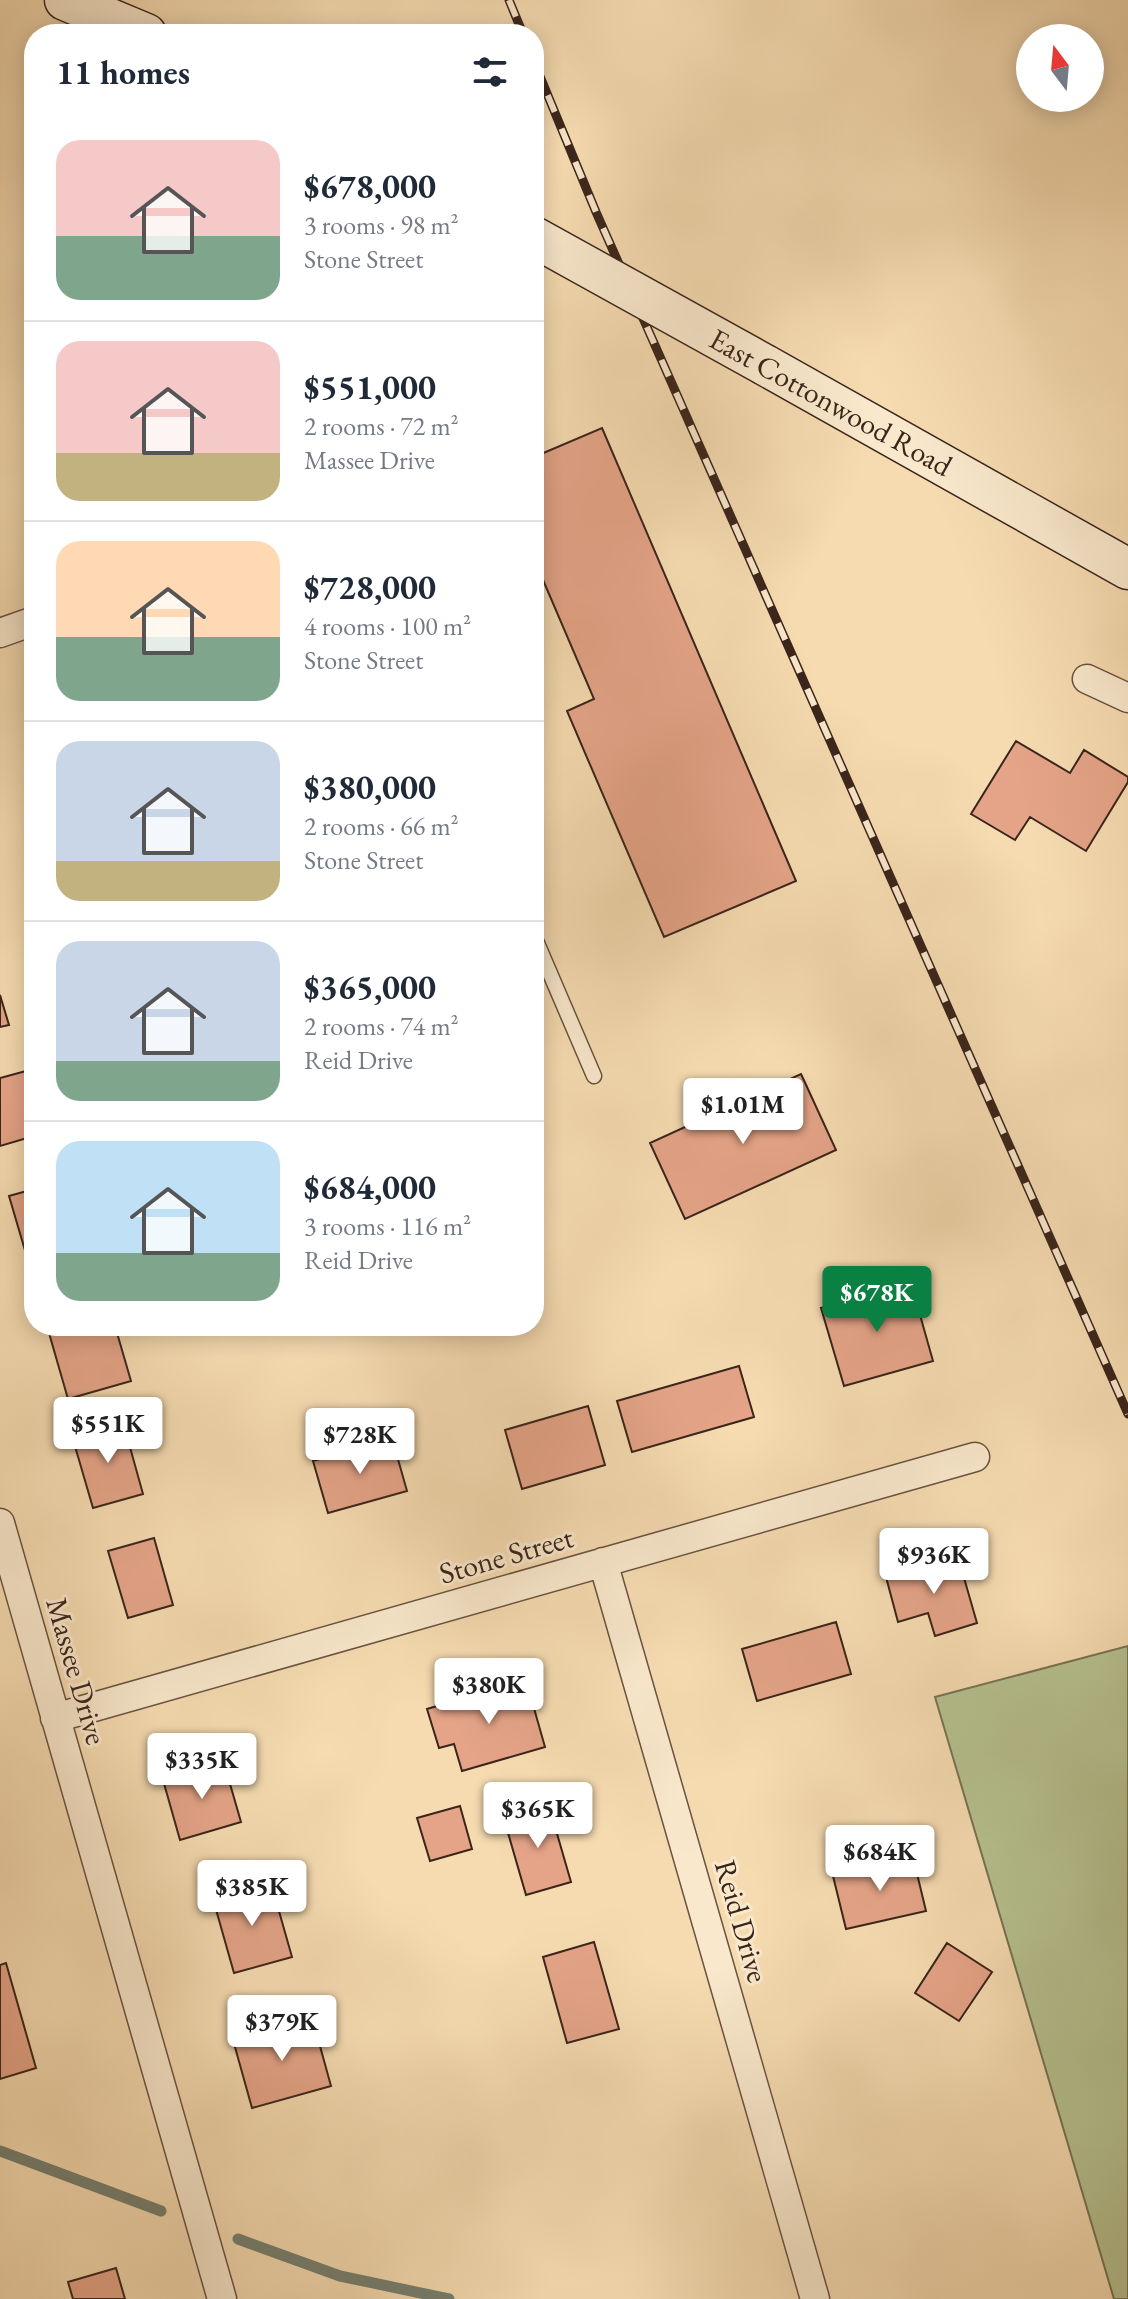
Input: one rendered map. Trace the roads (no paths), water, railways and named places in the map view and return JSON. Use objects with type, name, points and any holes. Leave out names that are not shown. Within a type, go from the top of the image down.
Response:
[{"type":"main road","points":[[65,0],[122,24]]},
{"type":"main road","name":"East Cottonwood Road","points":[[544,243],[1128,569]]},
{"type":"street","points":[[0,633],[24,625]]},
{"type":"street","points":[[1087,679],[1128,698]]},
{"type":"street","name":"Stone Street","points":[[55,1718],[975,1457]]},
{"type":"street","name":"Massee Drive","points":[[0,1523],[222,2299]]},
{"type":"street","name":"Reid Drive","points":[[603,1562],[815,2299]]},
{"type":"lane","points":[[544,959],[594,1076]]},
{"type":"waterway","points":[[0,2151],[161,2211]]},
{"type":"waterway","points":[[238,2239],[340,2276],[449,2299]]},
{"type":"railway","points":[[509,0],[519,24]]},
{"type":"railway","points":[[544,86],[596,212],[1128,1414]]}]
